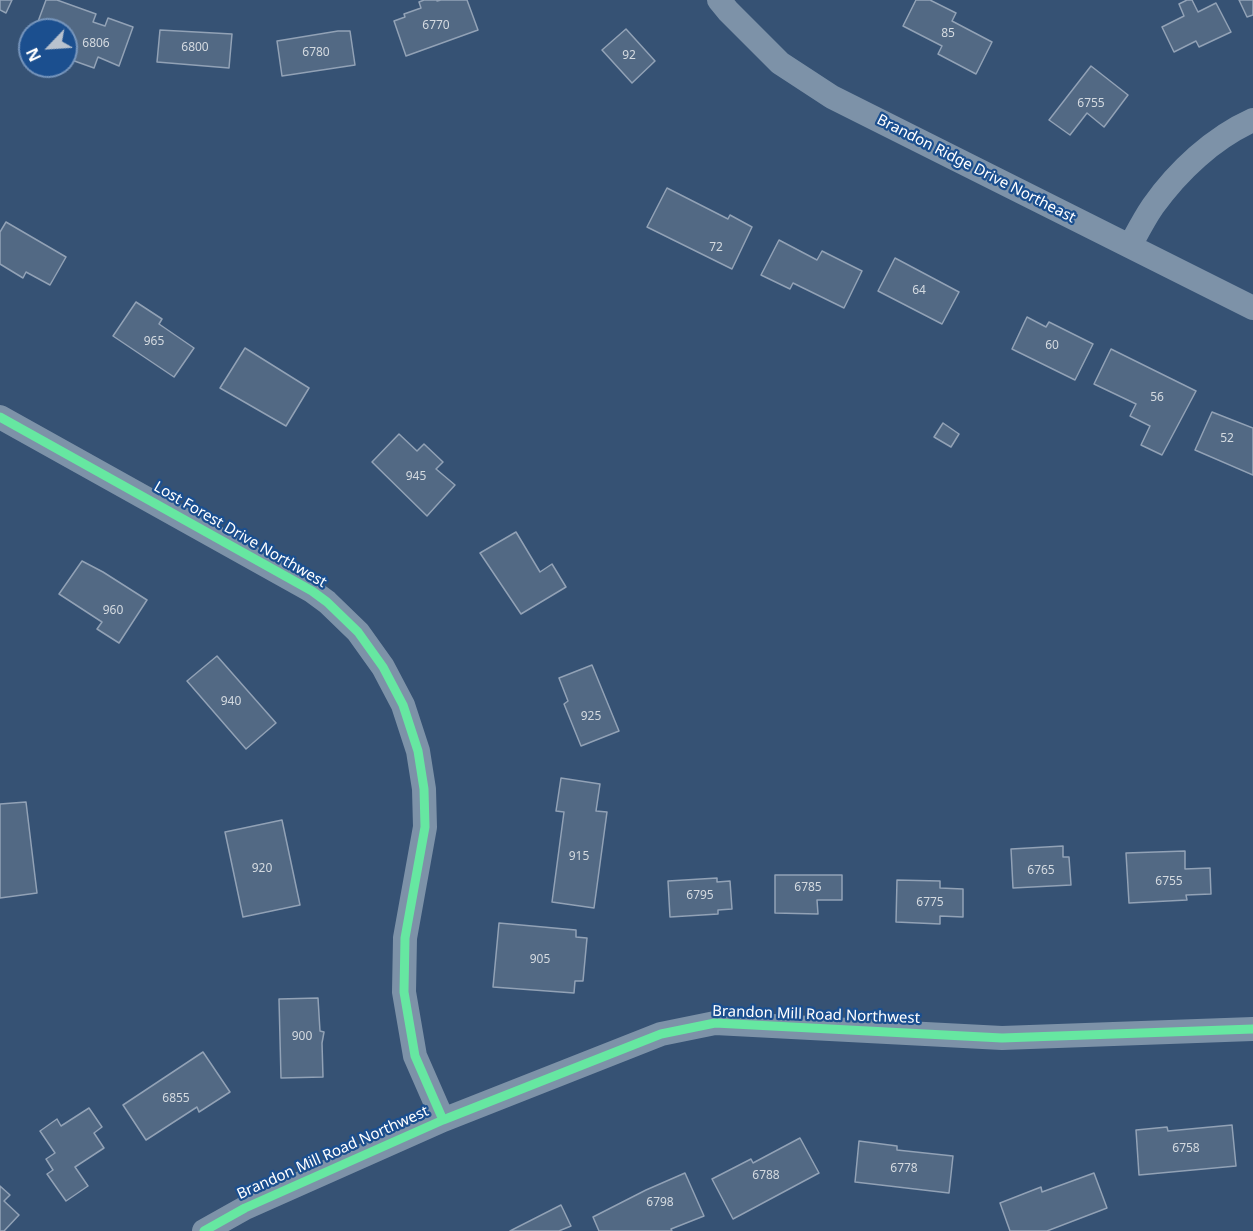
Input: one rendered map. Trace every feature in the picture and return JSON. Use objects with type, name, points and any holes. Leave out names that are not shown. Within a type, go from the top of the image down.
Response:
[{"type":"street","name":"Brandon Ridge Drive Northeast","points":[[720,0],[780,63],[832,97],[1253,308]]},
{"type":"street","points":[[1130,246],[1152,207],[1178,175],[1207,148],[1241,125],[1253,120]]},
{"type":"street","name":"Lost Forest Drive Northwest","points":[[0,417],[312,591],[358,632],[383,667],[403,705],[418,751],[424,789],[425,827],[405,938],[404,992],[415,1056],[443,1120]]},
{"type":"street","name":"Brandon Mill Road Northwest","points":[[204,1231],[245,1208],[443,1120],[661,1034],[715,1023],[1002,1038],[1253,1029]]},
{"type":"building","points":[[0,0],[12,0],[6,13],[0,10]]},
{"type":"building","points":[[46,0],[57,0],[96,14],[93,22],[105,26],[108,18],[133,27],[119,66],[98,57],[94,68],[78,62],[78,18],[39,18]]},
{"type":"building","points":[[467,0],[478,30],[406,56],[394,21],[405,17],[404,14],[421,8],[419,2]]},
{"type":"building","points":[[916,0],[930,0],[956,13],[952,21],[992,42],[976,74],[938,54],[942,46],[903,26]]},
{"type":"building","points":[[1192,0],[1198,12],[1216,3],[1231,32],[1199,47],[1196,41],[1174,52],[1162,27],[1184,16],[1179,4]]},
{"type":"building","points":[[1239,0],[1253,0],[1253,15],[1247,17]]},
{"type":"building","points":[[626,29],[655,61],[632,83],[602,50]]},
{"type":"building","points":[[160,30],[232,34],[229,68],[157,62]]},
{"type":"building","points":[[350,31],[355,65],[282,76],[277,41]]},
{"type":"building","points":[[1091,66],[1128,95],[1104,127],[1087,113],[1070,135],[1049,120]]},
{"type":"building","points":[[667,188],[728,219],[730,215],[752,227],[732,269],[647,227]]},
{"type":"building","points":[[6,222],[66,257],[50,285],[26,272],[23,278],[0,264],[0,232]]},
{"type":"building","points":[[779,240],[817,260],[822,251],[862,271],[844,308],[793,283],[790,289],[761,275]]},
{"type":"building","points":[[895,258],[959,292],[942,324],[878,291]]},
{"type":"building","points":[[136,302],[162,319],[159,324],[194,348],[174,377],[113,336]]},
{"type":"building","points":[[1027,317],[1046,327],[1049,322],[1093,344],[1075,380],[1012,349]]},
{"type":"building","points":[[245,348],[309,388],[286,426],[220,388]]},
{"type":"building","points":[[1111,349],[1196,391],[1162,455],[1141,445],[1150,426],[1130,416],[1136,404],[1094,384]]},
{"type":"building","points":[[1212,412],[1253,428],[1253,475],[1195,450]]},
{"type":"building","points":[[943,423],[959,434],[951,447],[934,437]]},
{"type":"building","points":[[399,434],[417,451],[424,444],[443,462],[436,469],[455,485],[427,516],[372,462]]},
{"type":"building","points":[[516,532],[540,572],[552,564],[566,587],[521,614],[480,553]]},
{"type":"building","points":[[82,561],[147,600],[119,643],[97,629],[102,622],[59,594]]},
{"type":"building","points":[[217,656],[276,723],[246,749],[187,681]]},
{"type":"building","points":[[592,665],[619,731],[581,746],[564,704],[568,701],[559,678]]},
{"type":"building","points":[[561,778],[600,784],[596,811],[607,812],[594,908],[552,902],[564,812],[556,811]]},
{"type":"building","points":[[26,802],[37,893],[0,898],[0,804]]},
{"type":"building","points":[[282,820],[300,905],[243,917],[225,832]]},
{"type":"building","points":[[1063,846],[1063,857],[1069,857],[1071,885],[1013,888],[1011,849]]},
{"type":"building","points":[[1185,851],[1185,869],[1210,868],[1211,894],[1186,895],[1187,900],[1129,903],[1126,853]]},
{"type":"building","points":[[775,875],[842,875],[842,900],[817,900],[818,914],[775,913]]},
{"type":"building","points":[[717,878],[717,882],[730,881],[732,909],[718,910],[718,914],[670,917],[668,881]]},
{"type":"building","points":[[897,880],[940,881],[940,888],[963,889],[963,917],[940,916],[940,924],[896,922]]},
{"type":"building","points":[[499,923],[576,930],[576,937],[587,938],[583,981],[575,981],[574,993],[493,987]]},
{"type":"building","points":[[318,998],[320,1031],[324,1032],[323,1077],[281,1078],[279,999]]},
{"type":"building","points":[[203,1052],[230,1092],[199,1112],[197,1107],[146,1140],[123,1105]]},
{"type":"building","points":[[89,1108],[102,1127],[94,1133],[104,1148],[75,1167],[88,1186],[66,1201],[47,1174],[53,1170],[46,1159],[55,1153],[40,1131],[57,1119],[61,1126]]},
{"type":"building","points":[[1232,1125],[1236,1166],[1139,1175],[1136,1130],[1167,1127],[1168,1131]]},
{"type":"building","points":[[800,1138],[819,1173],[733,1219],[712,1179],[751,1159],[753,1163]]},
{"type":"building","points":[[859,1141],[897,1146],[897,1150],[953,1156],[949,1193],[855,1182]]},
{"type":"building","points":[[685,1173],[704,1216],[671,1229],[672,1231],[599,1231],[593,1217]]},
{"type":"building","points":[[1094,1173],[1107,1208],[1047,1231],[1010,1231],[1000,1203],[1041,1187],[1042,1192]]},
{"type":"building","points":[[0,1186],[10,1195],[4,1201],[19,1215],[4,1231],[0,1231]]},
{"type":"building","points":[[561,1205],[571,1226],[559,1231],[510,1231]]},
{"type":"cycle path","points":[[0,417],[312,591],[358,632],[383,667],[403,705],[418,751],[424,789],[425,827],[405,938],[404,992],[415,1056],[443,1120]]},
{"type":"cycle path","points":[[204,1231],[245,1208],[443,1120],[661,1034],[715,1023],[1002,1038],[1253,1029]]}]
